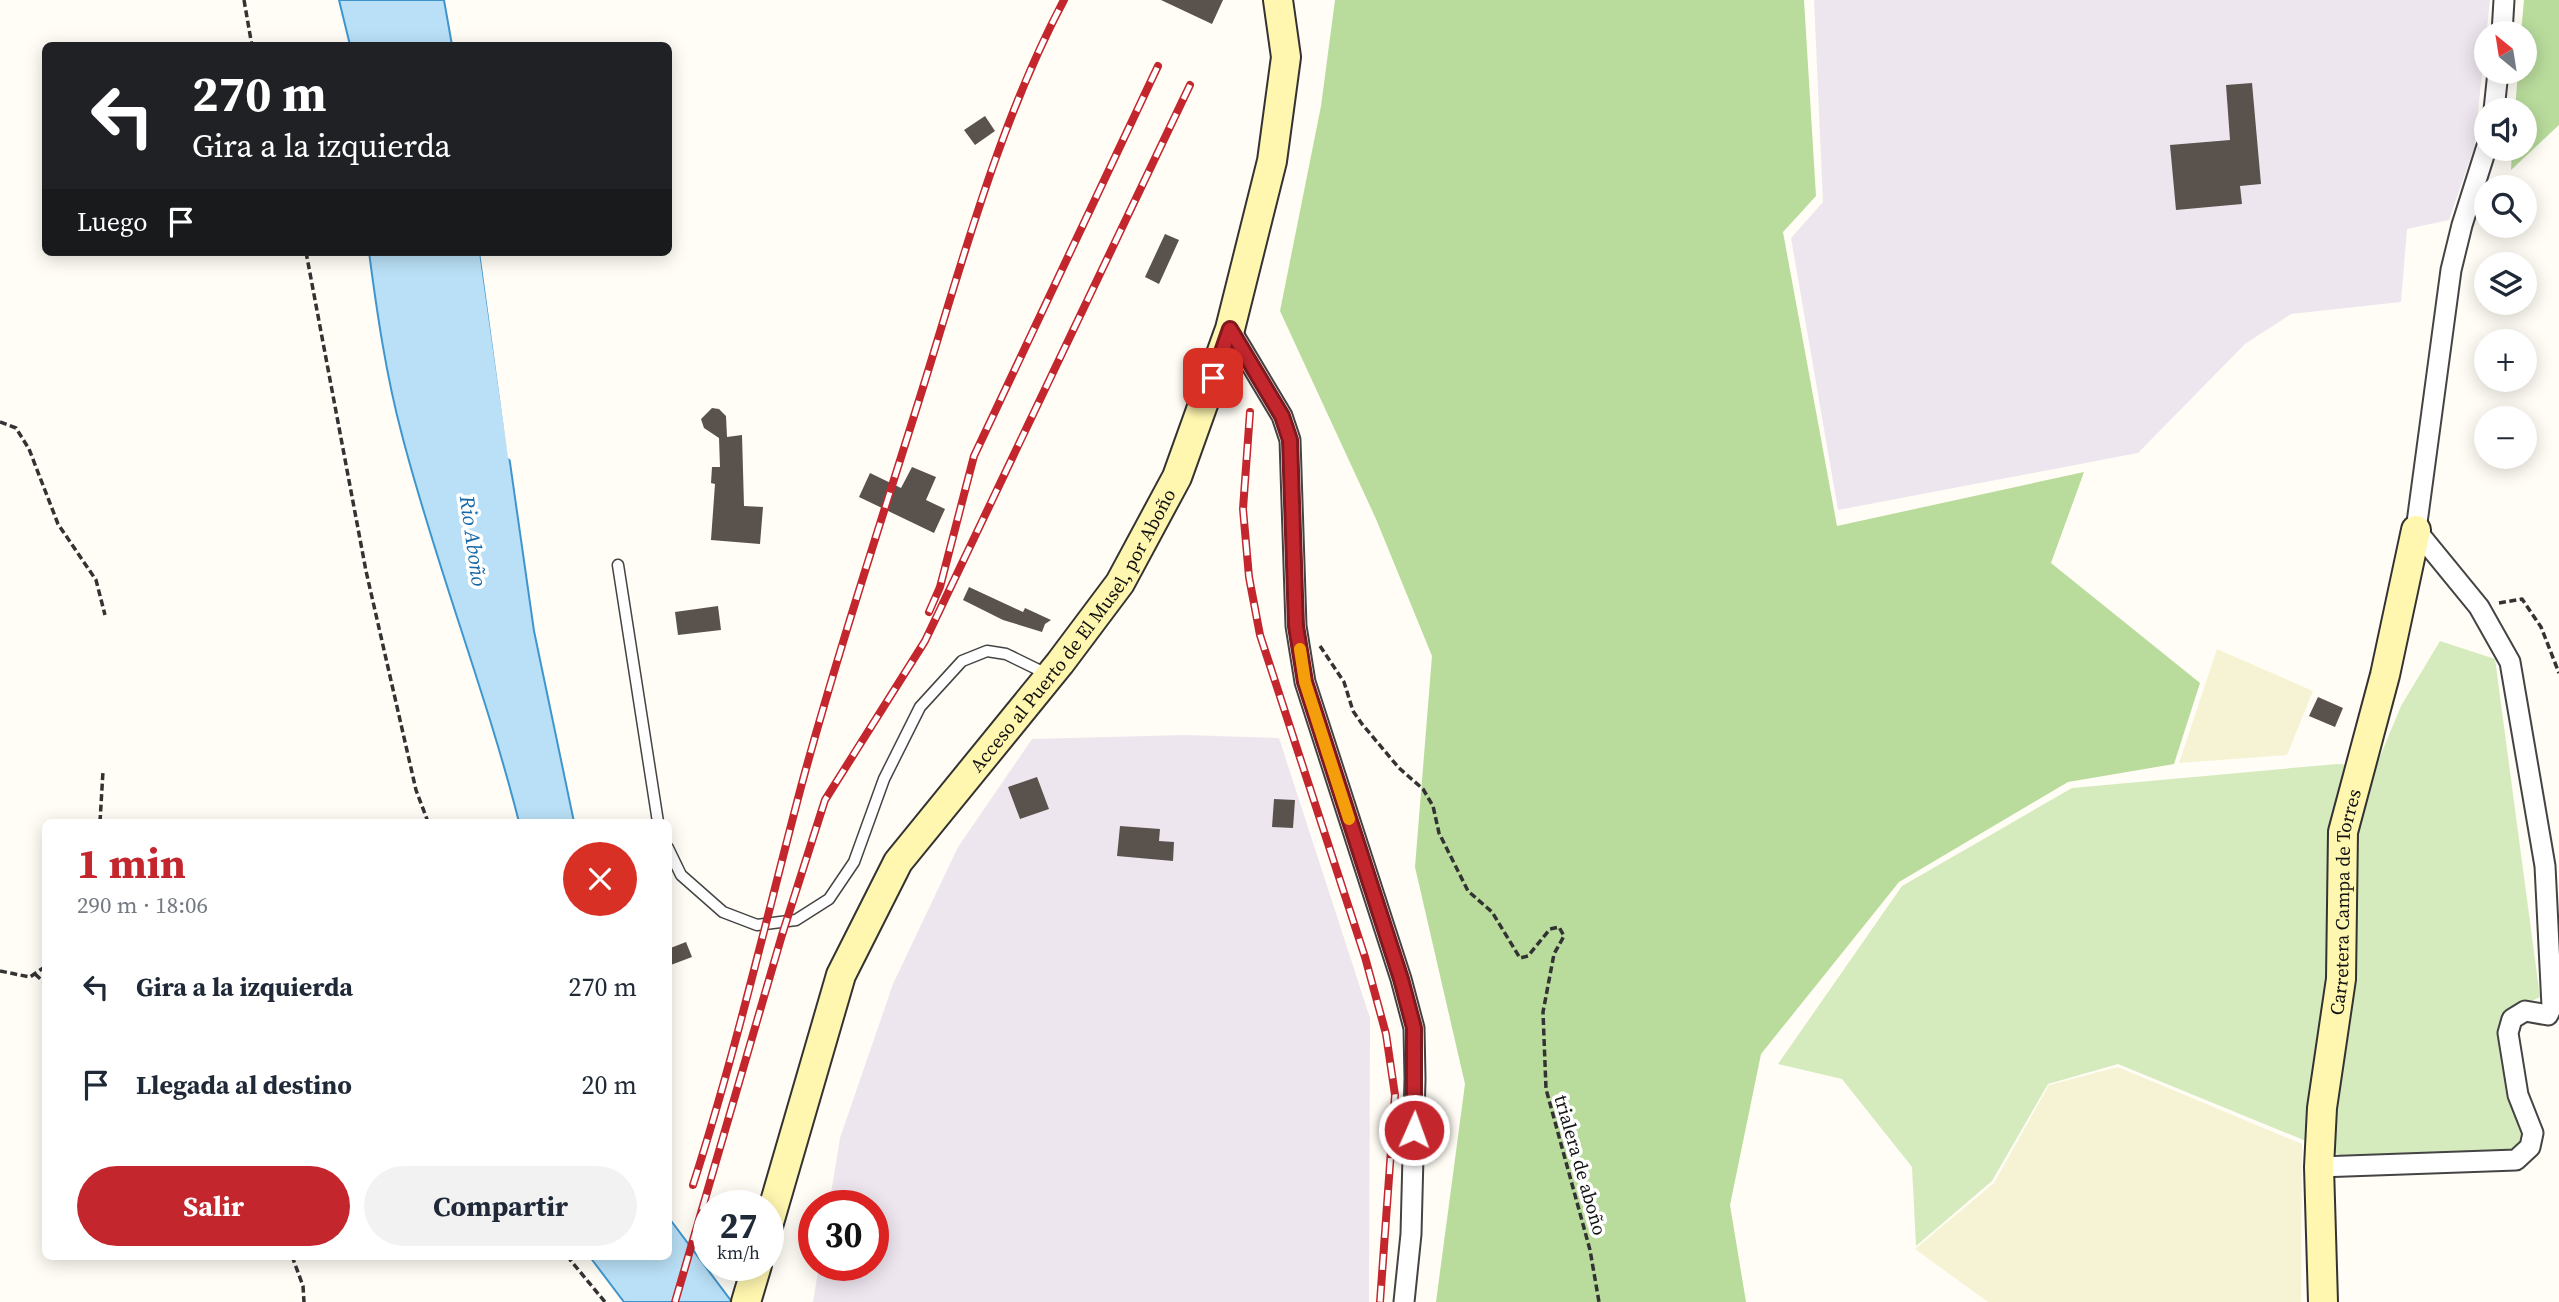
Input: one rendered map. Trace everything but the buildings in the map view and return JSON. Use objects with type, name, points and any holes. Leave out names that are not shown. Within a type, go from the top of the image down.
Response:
[{"type":"street","name":"Acceso al Puerto de El Musel, por Aboño","points":[[778,1190],[841,975],[898,862],[1051,675],[1120,583],[1177,477],[1230,329],[1274,148],[1286,57],[1278,0]]},
{"type":"street","points":[[2503,21],[2504,0]]},
{"type":"street","points":[[2319,1167],[2516,1160],[2530,1147],[2533,1133],[2518,1095],[2508,1033],[2512,1019],[2525,1011],[2548,1015],[2552,1006],[2544,866],[2510,662],[2479,607],[2418,519],[2451,270],[2482,161]]},
{"type":"street","points":[[1230,329],[1282,416],[1290,440],[1296,626],[1305,682],[1401,979],[1414,1028],[1410,1234],[1404,1302]]},
{"type":"street","name":"Carretera Campa de Torres","points":[[2323,1302],[2319,1167],[2322,1108],[2341,979],[2343,832],[2385,675],[2418,519]]},
{"type":"street","points":[[746,1302],[752,1281]]},
{"type":"lane","points":[[618,565],[658,819]]},
{"type":"lane","points":[[672,856],[681,875],[723,912],[757,925],[796,920],[829,898],[854,862],[884,779],[920,707],[962,661],[987,651],[1006,654],[1051,675]]},
{"type":"path","points":[[244,0],[251,42]]},
{"type":"path","points":[[307,256],[366,570],[416,790],[427,819]]},
{"type":"path","points":[[0,422],[16,428],[29,449],[58,524],[96,580],[105,615]]},
{"type":"path","points":[[2479,607],[2522,599],[2540,627],[2559,673]]},
{"type":"path","name":"trialera de aboño","points":[[1315,639],[1344,682],[1353,712],[1399,768],[1423,789],[1433,806],[1439,833],[1468,891],[1492,912],[1520,958],[1528,956],[1550,929],[1559,927],[1564,936],[1554,954],[1544,1012],[1545,1089],[1590,1250],[1599,1302]]},
{"type":"path","points":[[100,819],[103,771]]},
{"type":"path","points":[[0,971],[30,977],[42,970]]},
{"type":"path","points":[[35,974],[42,980]]},
{"type":"path","points":[[293,1260],[303,1286],[304,1302]]},
{"type":"path","points":[[570,1260],[605,1302]]},
{"type":"shaded area","points":[[1814,0],[2490,0],[2488,21],[2474,21],[2474,84],[2481,84],[2479,98],[2474,98],[2474,148],[2449,220],[2407,229],[2401,302],[2291,314],[2245,344],[2138,453],[1838,510],[1791,238],[1823,202]]},
{"type":"shaded area","points":[[2217,649],[2313,691],[2287,755],[2179,763]]},
{"type":"shaded area","points":[[1184,735],[1279,738],[1370,1018],[1369,1302],[813,1302],[816,1281],[889,1281],[889,1190],[832,1190],[840,1138],[893,984],[958,847],[1032,739]]},
{"type":"shaded area","points":[[2118,1067],[2302,1144],[2301,1302],[1988,1302],[1915,1249],[1994,1183],[2049,1085]]},
{"type":"green space","points":[[1335,0],[1804,0],[1816,196],[1783,232],[1837,526],[2084,472],[2051,563],[2200,683],[2174,764],[2068,782],[1899,882],[1761,1054],[1730,1205],[1746,1302],[1436,1302],[1465,1084],[1415,867],[1432,656],[1376,519],[1280,311],[1321,106]]},
{"type":"green space","points":[[2524,0],[2559,0],[2559,125],[2537,146],[2537,98],[2516,98],[2517,84],[2538,84],[2538,21],[2522,21]]},
{"type":"green space","points":[[2511,161],[2521,161],[2511,170]]},
{"type":"green space","points":[[2440,641],[2495,659],[2540,997],[2509,1012],[2529,1133],[2515,1152],[2340,1155],[2118,1064],[2048,1084],[1992,1181],[1916,1246],[1912,1167],[1842,1079],[1778,1064],[1902,886],[2072,788],[2337,764],[2376,766],[2401,706]]},
{"type":"water","points":[[339,0],[444,0],[451,42],[349,42]]},
{"type":"water","name":"Rio Aboño","points":[[370,256],[481,256],[534,631],[573,819],[518,819],[492,725],[415,484],[382,344]]},
{"type":"water","points":[[672,1222],[693,1250],[693,1281],[716,1281],[732,1302],[624,1302],[592,1260],[672,1260]]},
{"type":"pier","points":[[481,256],[485,256],[511,460],[508,458]]},
{"type":"railway","points":[[693,1185],[845,634],[986,187],[1021,92],[1064,0]]},
{"type":"railway","points":[[929,612],[940,587],[974,456],[1158,66]]},
{"type":"railway","points":[[675,1302],[782,935],[825,800],[925,641],[1190,85]]},
{"type":"railway","points":[[1250,412],[1243,509],[1249,577],[1260,635],[1365,957],[1386,1034],[1395,1095],[1380,1302]]},
{"type":"slow traffic","points":[[1300,649],[1305,682],[1349,819]]},
{"type":"route","points":[[1213,378],[1230,329],[1282,416],[1290,440],[1296,626],[1305,682],[1401,979],[1414,1028],[1414,1130]]}]
